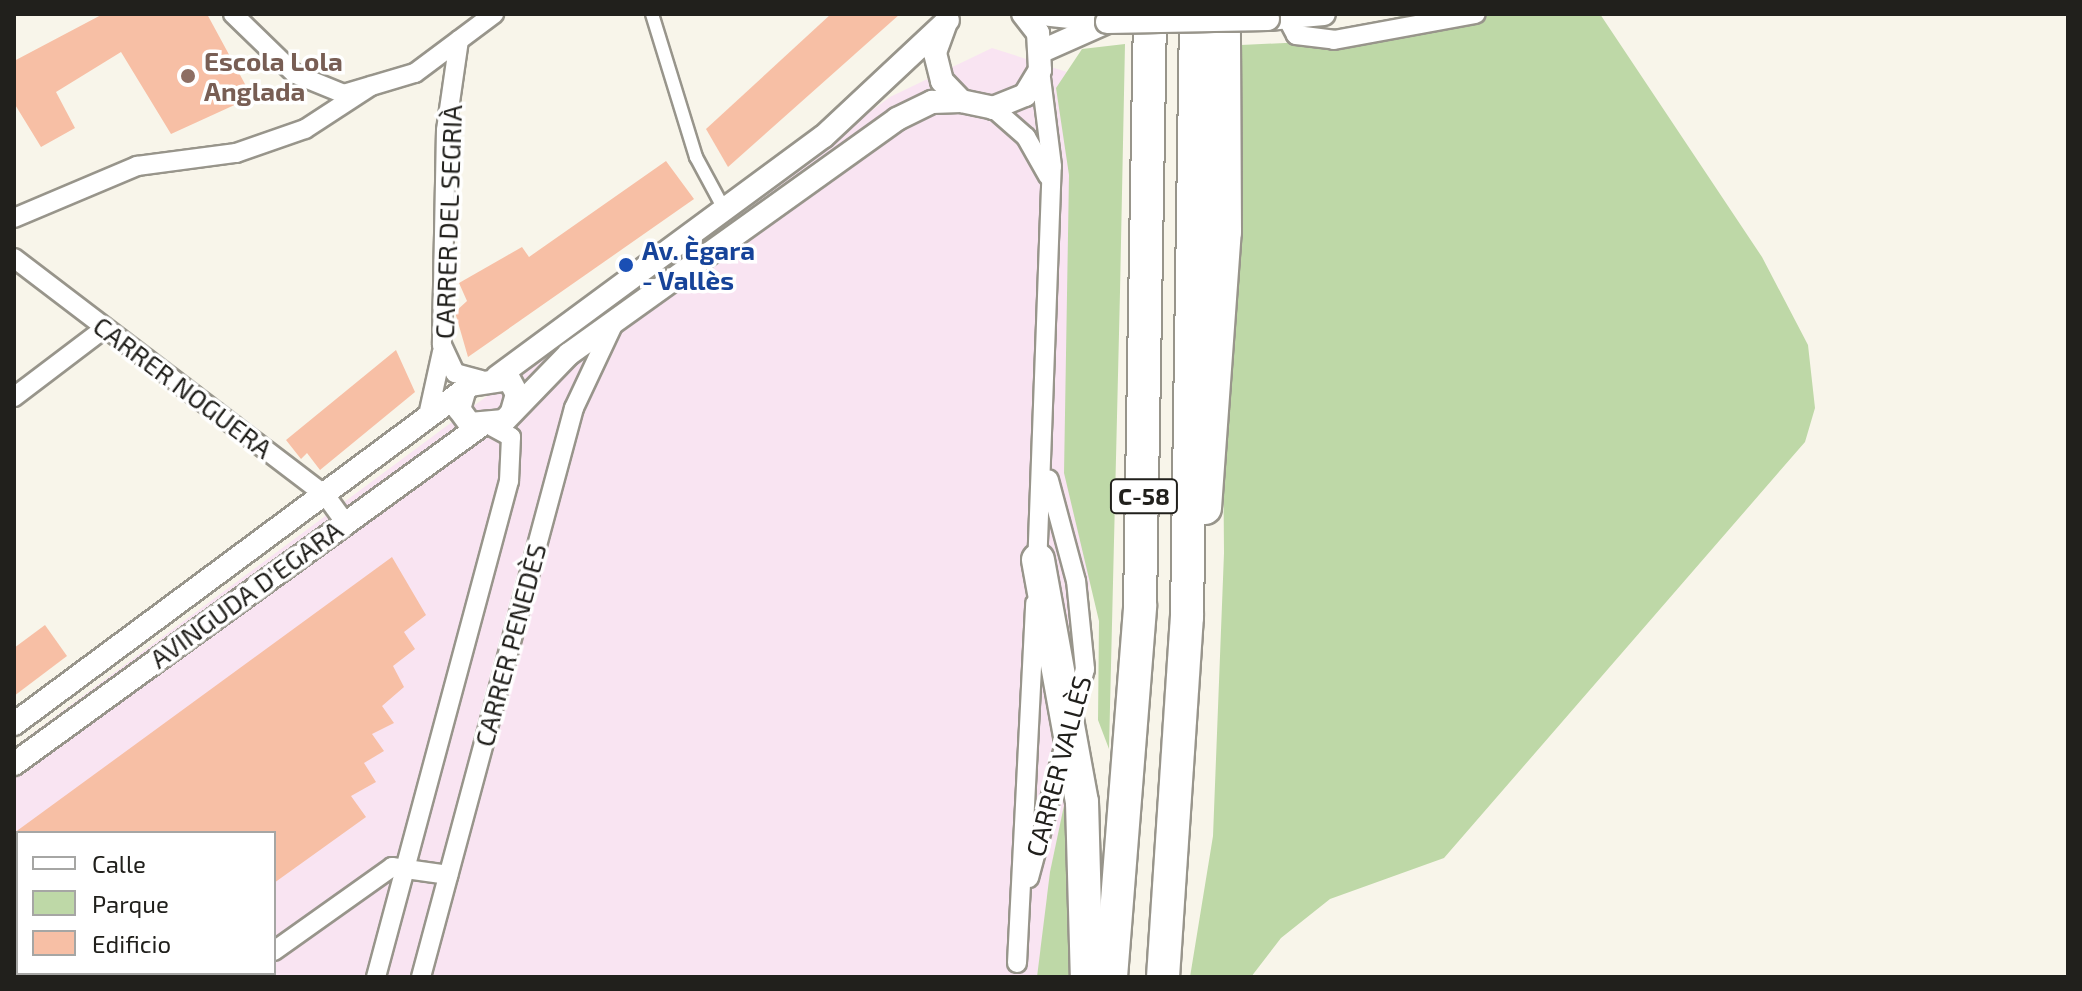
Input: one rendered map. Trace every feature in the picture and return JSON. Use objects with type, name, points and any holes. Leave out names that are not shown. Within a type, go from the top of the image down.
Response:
[{"type":"highway","name":"C-58","points":[[1111,977],[1140,605],[1150,14]]},
{"type":"highway","name":"C-58","points":[[1163,977],[1187,617],[1196,14]]},
{"type":"highway","points":[[1187,617],[1213,463],[1225,232],[1224,14]]},
{"type":"highway","points":[[1038,560],[1069,731],[1090,898],[1087,977]]},
{"type":"street","points":[[233,14],[295,74],[344,94],[415,73],[494,14]]},
{"type":"street","points":[[652,14],[696,157],[724,209]]},
{"type":"street","points":[[1023,14],[1041,61]]},
{"type":"street","points":[[1042,14],[1107,22],[1277,19],[1324,14]]},
{"type":"street","points":[[1277,19],[1296,35],[1334,40],[1476,14]]},
{"type":"street","points":[[951,17],[938,36],[937,71],[961,101],[993,108],[1025,95],[1041,61],[1107,22]]},
{"type":"street","name":"AVINGUDA D'EGARA","points":[[14,724],[823,137],[951,17]]},
{"type":"street","name":"CARRER DEL SEGRIÀ","points":[[425,424],[442,354],[446,130],[459,40]]},
{"type":"street","name":"CARRER VALLÈS","points":[[1016,970],[1045,429],[1052,199],[1041,61]]},
{"type":"street","points":[[14,218],[137,166],[236,153],[305,129],[371,86]]},
{"type":"street","name":"AVINGUDA D'EGARA","points":[[14,764],[345,522],[512,412],[548,372],[897,119],[932,102],[961,101]]},
{"type":"street","name":"CARRER VALLÈS","points":[[993,108],[1036,151],[1052,199]]},
{"type":"street","name":"CARRER NOGUERA","points":[[14,258],[326,496],[345,522]]},
{"type":"street","name":"CARRER PENEDÈS","points":[[421,977],[574,408],[617,320]]},
{"type":"street","points":[[14,397],[105,328]]},
{"type":"street","name":"CARRER DEL SEGRIÀ","points":[[442,354],[471,391]]},
{"type":"street","name":"CARRER DEL SEGRIÀ","points":[[442,354],[471,391]]},
{"type":"street","points":[[486,427],[471,391],[515,387],[512,412]]},
{"type":"street","name":"CARRER PENEDÈS","points":[[376,977],[509,481],[511,437],[486,427]]},
{"type":"street","name":"CARRER VALLÈS","points":[[1016,970],[1042,811],[1069,731],[1085,669],[1083,626],[1050,494],[1045,429]]},
{"type":"street","points":[[276,950],[380,873],[406,866],[448,875]]},
{"type":"shaded area","points":[[992,48],[1073,74],[1094,512],[1066,977],[14,977],[14,747],[890,97]]},
{"type":"green space","points":[[1408,14],[1600,14],[1762,257],[1808,345],[1815,408],[1805,442],[1444,858],[1330,899],[1281,938],[1251,977],[1190,977],[1213,836],[1224,553],[1220,46],[1305,42]]},
{"type":"green space","points":[[1125,44],[1109,749],[1098,720],[1099,621],[1064,473],[1069,175],[1056,88],[1082,49]]},
{"type":"green space","points":[[1070,777],[1077,977],[1037,977],[1050,872]]},
{"type":"building","name":"Escola Lola Anglada","points":[[103,14],[207,14],[252,97],[171,134],[121,52],[56,92],[75,128],[41,147],[14,103],[14,61]]},
{"type":"building","points":[[831,14],[900,14],[728,167],[706,129]]},
{"type":"building","points":[[666,161],[694,199],[468,357],[455,312],[467,301],[459,283],[522,247],[529,257]]},
{"type":"building","points":[[396,350],[415,392],[320,470],[307,453],[301,459],[286,440]]},
{"type":"building","points":[[392,557],[426,615],[404,632],[415,649],[393,666],[404,687],[382,706],[394,723],[372,734],[384,751],[364,763],[376,782],[351,796],[366,817],[276,882],[276,831],[17,831]]},
{"type":"building","points":[[45,625],[67,656],[14,696],[14,648]]},
{"type":"place","name":"Escola Lola Anglada","points":[[188,76]]},
{"type":"place","name":"Av. Ègara - Vallès","points":[[626,265]]}]
